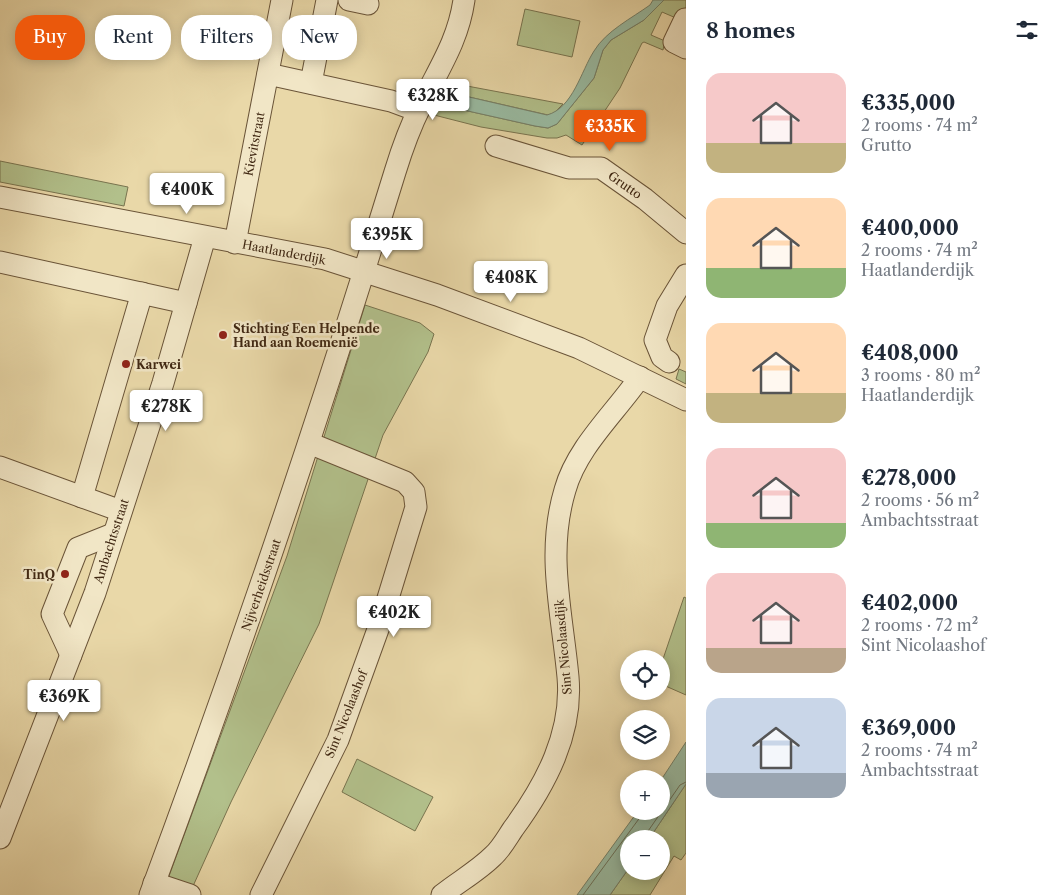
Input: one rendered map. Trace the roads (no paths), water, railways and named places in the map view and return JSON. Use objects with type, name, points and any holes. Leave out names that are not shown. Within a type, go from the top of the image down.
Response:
[{"type":"street","name":"Kievitstraat","points":[[235,243],[282,0]]},
{"type":"street","points":[[311,84],[327,0]]},
{"type":"street","points":[[364,272],[407,134],[450,52],[460,23],[464,0]]},
{"type":"street","points":[[685,19],[674,42],[686,48]]},
{"type":"street","points":[[268,74],[391,101],[418,111]]},
{"type":"street","name":"Grutto","points":[[496,146],[569,168],[601,168],[645,199],[686,234]]},
{"type":"street","name":"Haatlanderdijk","points":[[0,198],[325,259],[517,324],[579,348],[686,400]]},
{"type":"street","name":"Ambachtsstraat","points":[[0,838],[95,593],[205,237]]},
{"type":"street","points":[[0,262],[186,303]]},
{"type":"street","name":"Nijverheidsstraat","points":[[152,889],[206,744],[310,443],[364,272]]},
{"type":"street","points":[[669,362],[662,357],[655,340],[667,306],[686,276]]},
{"type":"street","points":[[82,497],[142,293]]},
{"type":"street","name":"Sint Nicolaasdijk","points":[[442,895],[493,856],[533,802],[559,748],[567,723],[568,679],[554,542],[565,489],[576,464],[599,430],[640,377]]},
{"type":"street","name":"Sint Nicolaashof","points":[[261,895],[338,740],[381,621],[416,507],[414,492],[406,482],[310,443]]},
{"type":"street","points":[[0,467],[121,511]]},
{"type":"street","points":[[71,654],[52,614],[78,548],[114,534]]},
{"type":"street","points":[[152,889],[190,895]]},
{"type":"water","points":[[653,0],[664,0],[644,20],[611,40],[603,50],[594,78],[557,124],[548,128],[535,126],[450,107],[456,94],[547,115],[556,111],[570,97],[589,59],[605,37],[650,5]]},
{"type":"water","points":[[686,742],[686,784],[670,808],[670,770],[668,770]]},
{"type":"water","points":[[631,820],[662,820],[655,830],[624,830]]},
{"type":"water","points":[[620,836],[621,880],[610,895],[577,895]]},
{"type":"place","name":"Stichting Een Helpende Hand aan Roemenië","points":[[223,335]]},
{"type":"place","name":"Karwei","points":[[126,364]]},
{"type":"place","name":"TinQ","points":[[65,574]]}]
